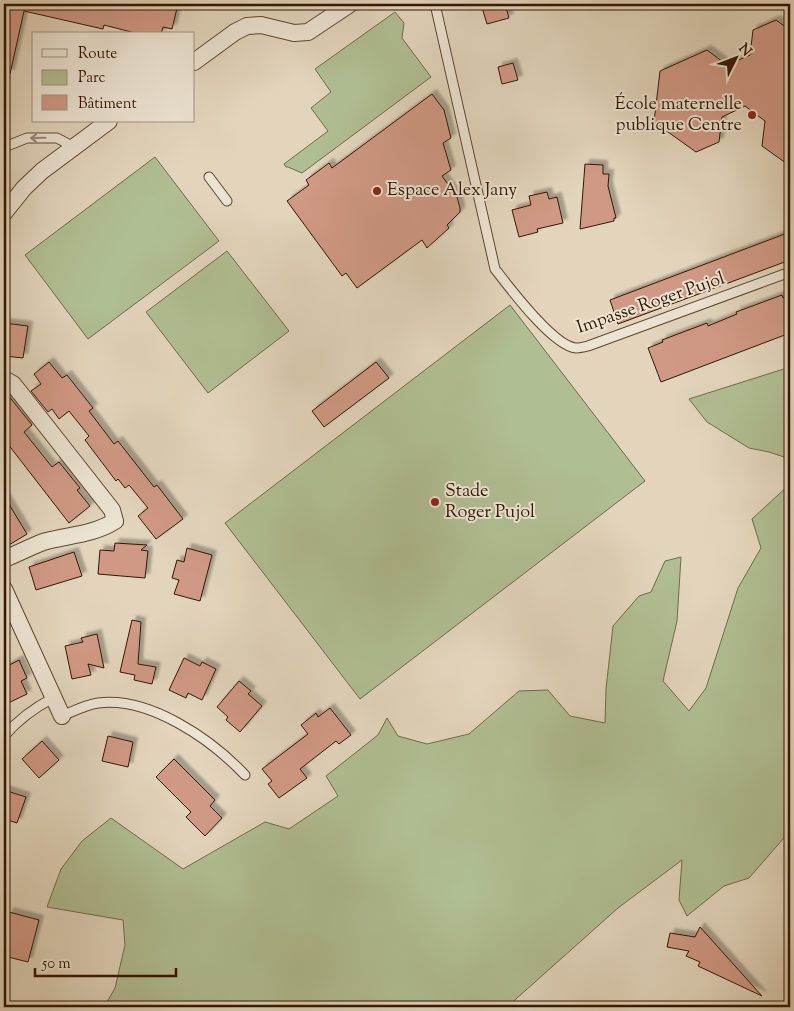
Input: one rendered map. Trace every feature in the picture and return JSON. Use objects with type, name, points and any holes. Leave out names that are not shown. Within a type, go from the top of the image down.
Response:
[{"type":"street","points":[[195,61],[235,32],[247,26],[261,25],[294,33],[308,32],[350,4]]},
{"type":"street","points":[[4,213],[24,188],[42,171],[108,122]]},
{"type":"street","points":[[4,379],[12,384],[21,394],[100,494],[112,510],[115,521],[106,527],[87,533],[43,542],[4,559]]},
{"type":"street","points":[[4,589],[62,716]]},
{"type":"lane","name":"Impasse Roger Pujol","points":[[435,4],[495,268],[513,292],[562,343],[575,348],[588,346],[790,272]]},
{"type":"lane","points":[[4,151],[7,146],[28,138],[57,138],[74,147]]},
{"type":"lane","points":[[209,177],[227,201]]},
{"type":"lane","points":[[4,736],[22,717],[37,706],[53,698]]},
{"type":"lane","points":[[62,716],[86,705],[99,703],[126,703],[139,706],[174,721],[194,734],[215,748],[245,775]]},
{"type":"green space","points":[[395,12],[404,23],[402,38],[431,77],[302,173],[286,167],[284,164],[328,131],[311,108],[331,92],[315,69]]},
{"type":"green space","points":[[155,157],[219,241],[88,339],[25,255]]},
{"type":"green space","points":[[227,251],[289,331],[208,393],[146,312]]},
{"type":"green space","name":"Stade Roger Pujol","points":[[510,305],[645,481],[360,699],[225,523]]},
{"type":"green space","points":[[790,367],[790,459],[749,448],[707,422],[689,399]]},
{"type":"green space","points":[[790,484],[790,831],[749,878],[724,886],[687,916],[679,900],[682,860],[618,908],[507,1007],[104,1007],[115,988],[125,945],[123,920],[47,907],[61,869],[82,841],[111,818],[183,869],[265,822],[289,829],[338,796],[326,776],[378,735],[387,718],[398,736],[427,744],[469,734],[519,691],[548,690],[570,716],[605,723],[606,689],[613,626],[639,596],[651,592],[665,561],[681,557],[677,621],[663,681],[689,711],[706,688],[738,588],[761,548],[752,519]]},
{"type":"building","points":[[4,4],[178,4],[172,29],[163,27],[162,32],[131,32],[104,25],[103,29],[24,11],[10,74],[4,73]]},
{"type":"building","points":[[481,4],[505,4],[509,18],[487,24]]},
{"type":"building","points":[[776,20],[790,30],[790,166],[762,146],[765,121],[745,106],[722,117],[719,142],[696,152],[654,122],[660,71],[707,50],[727,65],[750,55],[753,30]]},
{"type":"building","points":[[513,63],[518,80],[502,84],[498,67]]},
{"type":"building","name":"Espace Alex Jany","points":[[432,94],[444,110],[451,138],[443,143],[451,170],[442,176],[457,197],[460,212],[447,225],[449,228],[427,248],[422,240],[357,288],[346,273],[342,276],[287,201],[309,185],[306,180],[329,163],[332,168]]},
{"type":"building","points":[[585,164],[603,165],[603,174],[609,174],[608,186],[616,218],[614,218],[614,221],[580,229]]},
{"type":"building","points":[[547,192],[549,199],[557,197],[563,223],[537,229],[538,232],[519,237],[512,210],[531,205],[529,196]]},
{"type":"building","points":[[790,232],[790,260],[618,324],[610,300]]},
{"type":"building","points":[[782,295],[783,298],[790,295],[790,333],[661,382],[648,348],[663,342],[662,340],[707,323],[708,326],[737,314],[736,312]]},
{"type":"building","points":[[4,323],[28,326],[23,358],[4,356]]},
{"type":"building","points":[[49,362],[62,378],[67,375],[93,408],[89,411],[114,444],[118,441],[154,487],[157,485],[183,519],[156,539],[138,516],[148,508],[129,485],[125,488],[118,479],[116,481],[85,440],[89,436],[69,411],[59,419],[52,409],[48,412],[31,391],[41,384],[34,374]]},
{"type":"building","points":[[376,362],[389,378],[324,427],[312,411]]},
{"type":"building","points":[[4,390],[32,425],[24,432],[52,467],[59,462],[80,488],[77,490],[90,506],[69,523],[4,439]]},
{"type":"building","points":[[4,496],[27,534],[4,548]]},
{"type":"building","points":[[115,543],[147,545],[141,550],[148,551],[145,578],[98,574],[100,550],[114,551]]},
{"type":"building","points":[[187,548],[212,555],[200,601],[174,594],[179,580],[172,578],[177,560],[184,562]]},
{"type":"building","points":[[74,552],[82,576],[36,590],[29,567]]},
{"type":"building","points":[[132,620],[141,622],[138,664],[156,667],[152,684],[134,680],[135,675],[120,672]]},
{"type":"building","points":[[97,634],[104,668],[88,664],[91,675],[72,679],[65,646],[83,642],[81,638]]},
{"type":"building","points":[[184,658],[200,666],[202,662],[216,669],[202,700],[188,693],[186,698],[169,690]]},
{"type":"building","points":[[19,660],[27,678],[21,681],[27,694],[4,705],[4,668]]},
{"type":"building","points":[[239,681],[251,691],[248,694],[262,706],[240,732],[226,720],[228,717],[217,707]]},
{"type":"building","points":[[330,708],[351,735],[339,744],[336,741],[300,769],[307,778],[279,798],[268,784],[272,781],[262,769],[308,734],[301,725],[316,713],[318,717]]},
{"type":"building","points":[[108,736],[133,742],[128,767],[102,761]]},
{"type":"building","points":[[42,741],[59,760],[39,778],[22,759]]},
{"type":"building","points":[[174,759],[215,800],[210,806],[222,818],[205,836],[186,817],[191,812],[156,777]]},
{"type":"building","points":[[4,790],[26,797],[17,823],[4,819]]},
{"type":"building","points":[[9,912],[39,920],[28,962],[4,956],[4,932]]},
{"type":"building","points":[[700,927],[762,996],[698,966],[700,962],[686,956],[689,951],[667,947],[670,933],[695,937]]},
{"type":"place","name":"École maternelle publique Centre","points":[[752,115]]},
{"type":"place","name":"Espace Alex Jany","points":[[377,191]]},
{"type":"place","name":"Stade Roger Pujol","points":[[435,502]]}]
